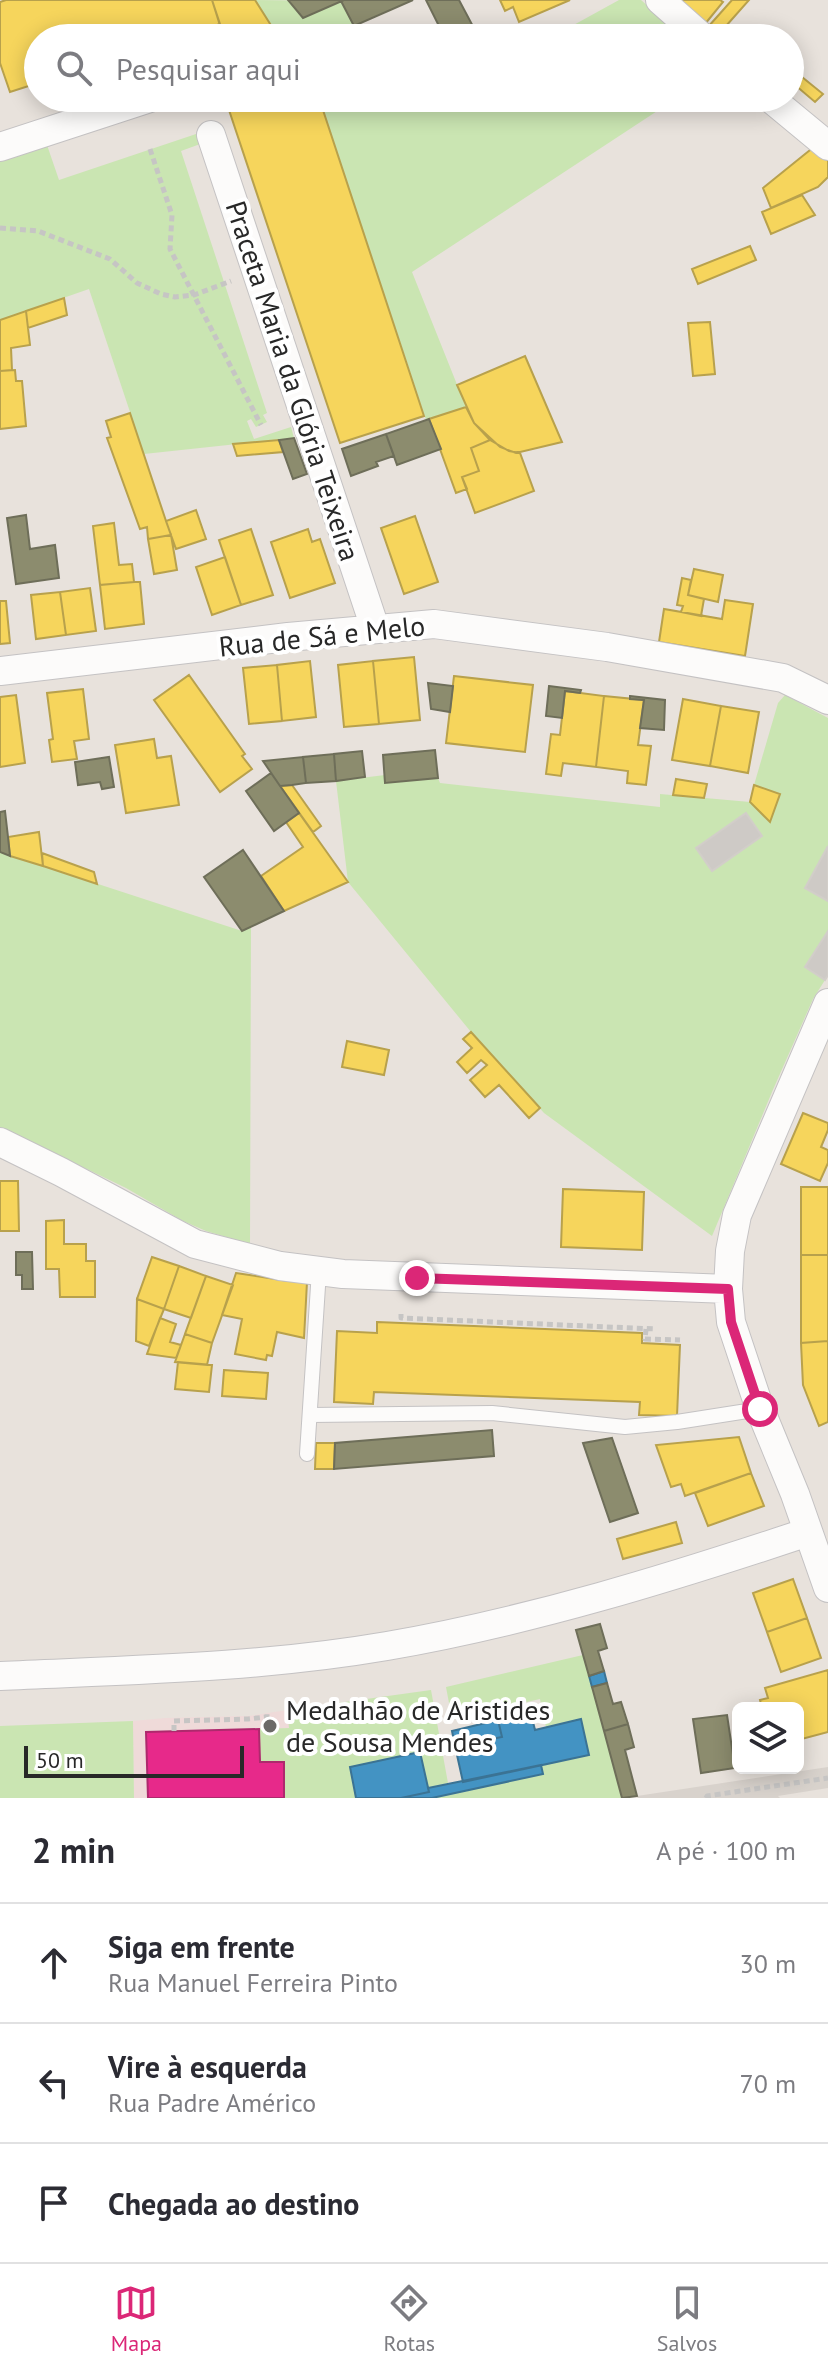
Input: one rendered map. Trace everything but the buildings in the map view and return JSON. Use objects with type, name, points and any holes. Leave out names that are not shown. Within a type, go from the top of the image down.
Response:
[{"type":"street","points":[[660,0],[687,24]]},
{"type":"street","points":[[0,147],[107,112]]},
{"type":"street","points":[[787,112],[828,146]]},
{"type":"street","name":"Praceta Maria da Glória Teixeira","points":[[211,135],[375,628]]},
{"type":"street","name":"Rua de Sá e Melo","points":[[0,671],[412,624],[460,626],[607,647],[783,678],[828,700]]},
{"type":"street","points":[[828,1003],[737,1215],[730,1251],[728,1289],[731,1322],[760,1409],[828,1588]]},
{"type":"street","points":[[0,1142],[195,1244],[280,1266],[373,1276],[728,1289]]},
{"type":"street","points":[[0,1676],[215,1665],[384,1646],[565,1608],[808,1532]]},
{"type":"lane","points":[[307,1454],[319,1271]]},
{"type":"lane","points":[[311,1415],[492,1413],[625,1427],[760,1409]]},
{"type":"path","points":[[150,149],[172,215],[170,249],[261,425]]},
{"type":"path","points":[[0,228],[38,231],[110,259],[148,290],[175,297],[194,295],[225,283]]},
{"type":"path","points":[[401,1314],[401,1318],[656,1329]]},
{"type":"path","points":[[646,1329],[645,1339],[680,1340]]},
{"type":"path","points":[[174,1731],[174,1721],[248,1719],[267,1717],[267,1713]]},
{"type":"path","points":[[706,1798],[828,1778]]},
{"type":"path","points":[[752,1789],[760,1798]]},
{"type":"shaded area","points":[[287,1710],[300,1798],[134,1798],[133,1721],[249,1716]]},
{"type":"shaded area","points":[[828,1767],[828,1788],[778,1796],[780,1798],[637,1796],[782,1774],[804,1774],[804,1771]]},
{"type":"green space","points":[[255,0],[341,1],[353,24],[270,24]]},
{"type":"green space","points":[[619,0],[641,0],[668,24],[575,24]]},
{"type":"green space","points":[[324,112],[656,112],[412,272],[466,407],[426,420]]},
{"type":"green space","points":[[199,133],[203,143],[181,151],[267,413],[263,415],[267,422],[256,427],[251,419],[247,421],[254,439],[291,427],[294,438],[144,454],[89,289],[0,320],[0,161],[47,145],[59,180]]},
{"type":"green space","points":[[785,695],[828,718],[828,846],[805,888],[828,901],[828,931],[805,966],[825,980],[813,999],[712,1236],[544,1113],[471,1032],[348,882],[336,781],[385,775],[386,783],[438,778],[440,783],[660,807],[660,794],[750,802],[769,822],[780,794],[754,785],[778,703]],"holes":[[[746,814],[761,836],[712,871],[696,848]]]},
{"type":"green space","points":[[0,852],[242,931],[251,927],[250,1244],[183,1221],[126,1188],[0,1127]]},
{"type":"green space","points":[[583,1655],[622,1798],[432,1798],[542,1774],[541,1765],[589,1755],[581,1720],[546,1727],[540,1699],[452,1719],[446,1687]]},
{"type":"green space","points":[[431,1690],[448,1783],[428,1788],[420,1752],[350,1767],[356,1798],[284,1798],[284,1762],[260,1762],[259,1729],[289,1728],[287,1710]]},
{"type":"green space","points":[[133,1721],[134,1798],[0,1798],[0,1726]]},
{"type":"place","name":"Medalhão de Aristides de Sousa Mendes","points":[[270,1726]]},
{"type":"route","points":[[417,1278],[728,1289],[731,1322],[760,1409]]}]
